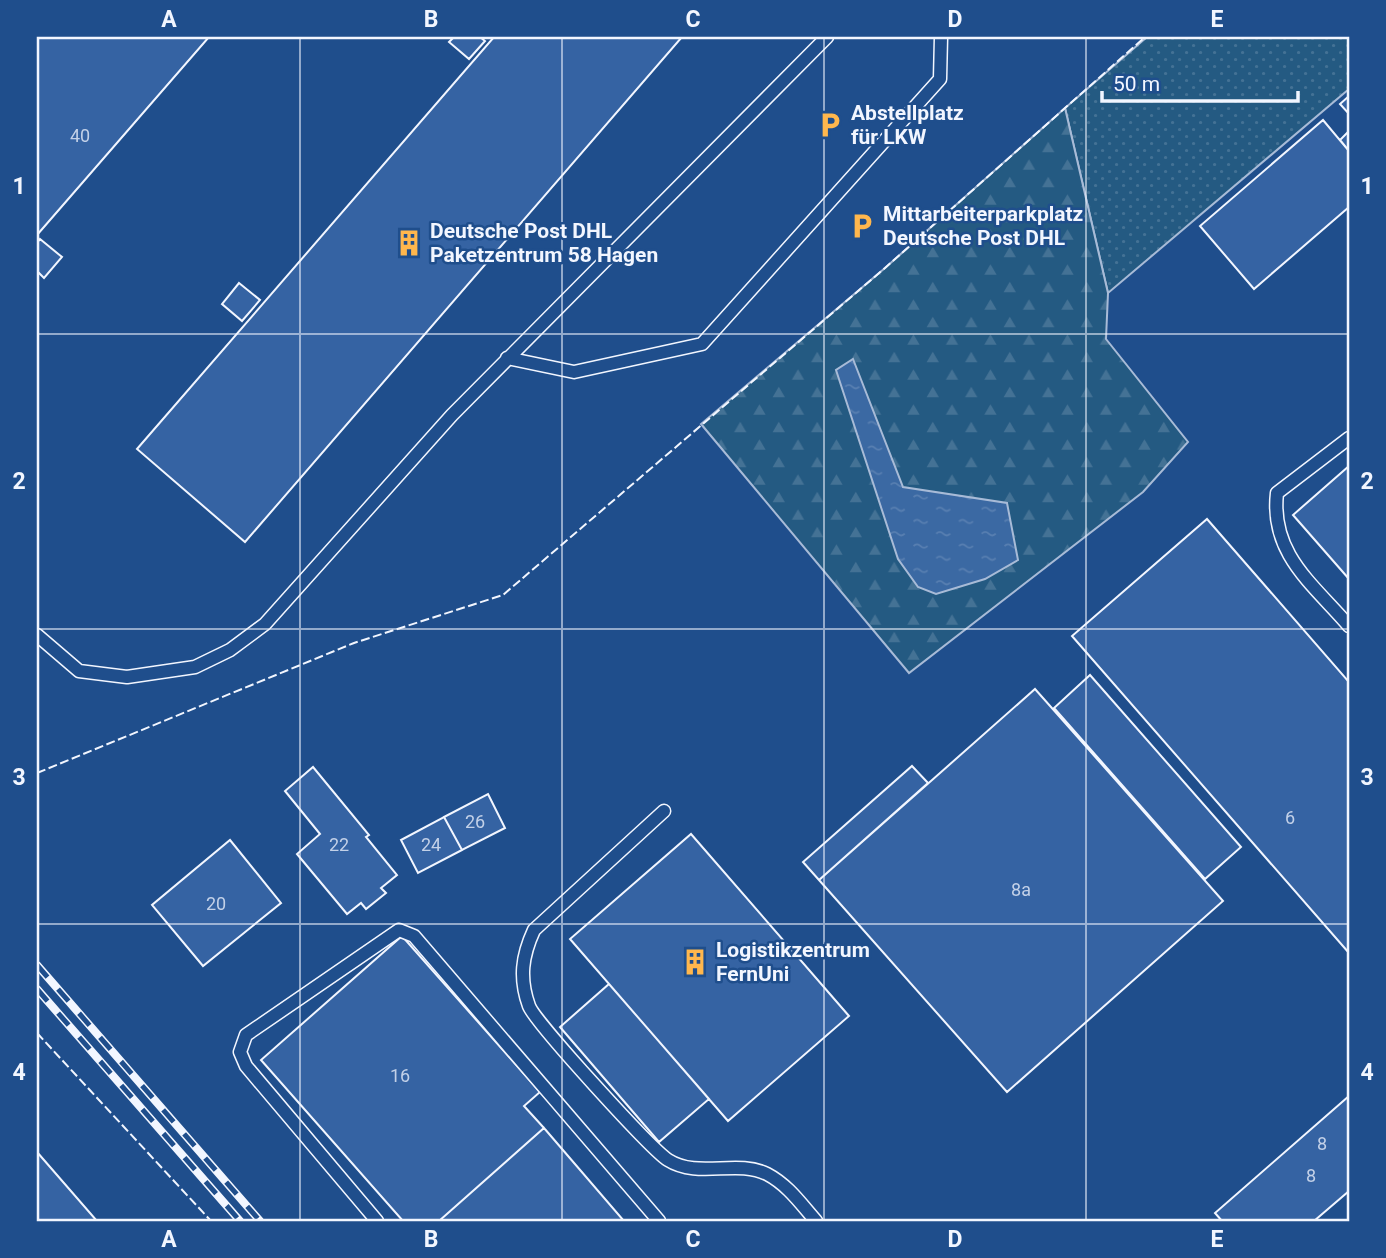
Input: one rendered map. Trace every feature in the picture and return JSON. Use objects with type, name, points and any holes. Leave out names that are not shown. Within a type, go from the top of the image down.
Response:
[{"type":"lane","points":[[37,635],[79,671],[127,677],[180,671],[230,650],[265,624],[389,484],[507,358],[827,37]]},
{"type":"lane","points":[[507,358],[574,372],[702,344],[940,79],[941,37]]},
{"type":"lane","points":[[1349,438],[1277,493],[1275,525],[1287,554],[1349,626]]},
{"type":"lane","points":[[664,811],[534,930],[524,953],[522,981],[530,1009],[640,1135],[669,1161],[703,1170],[764,1172],[786,1185],[816,1221]]},
{"type":"lane","points":[[377,1221],[246,1066],[240,1052],[246,1035],[399,930],[414,936],[659,1221]]},
{"type":"green space","points":[[1147,37],[1349,37],[1349,89],[1108,293],[1065,108]]},
{"type":"green space","points":[[1065,108],[1108,293],[1106,339],[1188,442],[1143,492],[909,673],[701,424],[885,268]]},
{"type":"water","points":[[853,359],[903,487],[1007,503],[1018,560],[985,579],[936,594],[918,587],[898,559],[836,370]]},
{"type":"building","points":[[37,37],[209,37],[37,235]]},
{"type":"building","points":[[454,37],[480,37],[485,41],[469,59],[449,42]]},
{"type":"building","name":"Deutsche Post DHL Paketzentrum 58 Hagen","points":[[494,37],[682,37],[245,542],[137,449]]},
{"type":"building","points":[[1349,96],[1349,114],[1340,104]]},
{"type":"building","points":[[1323,120],[1349,151],[1349,207],[1254,289],[1200,226]]},
{"type":"building","points":[[1349,131],[1349,151],[1340,140]]},
{"type":"building","points":[[40,239],[62,257],[44,278],[37,271],[37,243]]},
{"type":"building","points":[[239,283],[260,300],[242,321],[222,304]]},
{"type":"building","points":[[1349,466],[1349,579],[1293,515]]},
{"type":"building","points":[[1207,519],[1349,682],[1349,953],[1072,636]]},
{"type":"building","points":[[1090,675],[1241,847],[1205,879],[1054,708]]},
{"type":"building","points":[[1035,689],[1223,901],[1007,1092],[819,880]]},
{"type":"building","points":[[912,766],[928,783],[819,880],[803,862]]},
{"type":"building","points":[[313,767],[369,835],[366,837],[397,875],[381,888],[386,893],[366,909],[361,903],[347,914],[297,854],[320,834],[285,791]]},
{"type":"building","points":[[488,794],[505,828],[462,850],[444,817]]},
{"type":"building","points":[[444,817],[462,850],[418,873],[401,840]]},
{"type":"building","name":"Logistikzentrum FernUni","points":[[691,834],[849,1016],[728,1121],[570,939]]},
{"type":"building","points":[[230,840],[281,903],[203,966],[152,905]]},
{"type":"building","points":[[402,936],[540,1092],[524,1106],[544,1128],[439,1221],[403,1221],[261,1060]]},
{"type":"building","points":[[609,984],[709,1099],[659,1142],[560,1027]]},
{"type":"building","points":[[1349,1096],[1349,1191],[1314,1221],[1222,1221],[1215,1213]]},
{"type":"building","points":[[544,1128],[624,1221],[439,1221]]},
{"type":"building","points":[[37,1152],[97,1221],[37,1221]]},
{"type":"railway","points":[[37,965],[260,1221]]},
{"type":"railway","points":[[37,989],[240,1221]]},
{"type":"fence","points":[[37,773],[354,643],[503,595],[885,268],[1145,37]]},
{"type":"fence","points":[[37,1033],[211,1221]]},
{"type":"place","name":"Abstellplatz für LKW","points":[[830,125]]},
{"type":"place","name":"Mittarbeiterparkplatz Deutsche Post DHL","points":[[862,226]]},
{"type":"place","name":"Deutsche Post DHL Paketzentrum 58 Hagen","points":[[409,243]]},
{"type":"place","name":"Logistikzentrum FernUni","points":[[695,962]]}]
